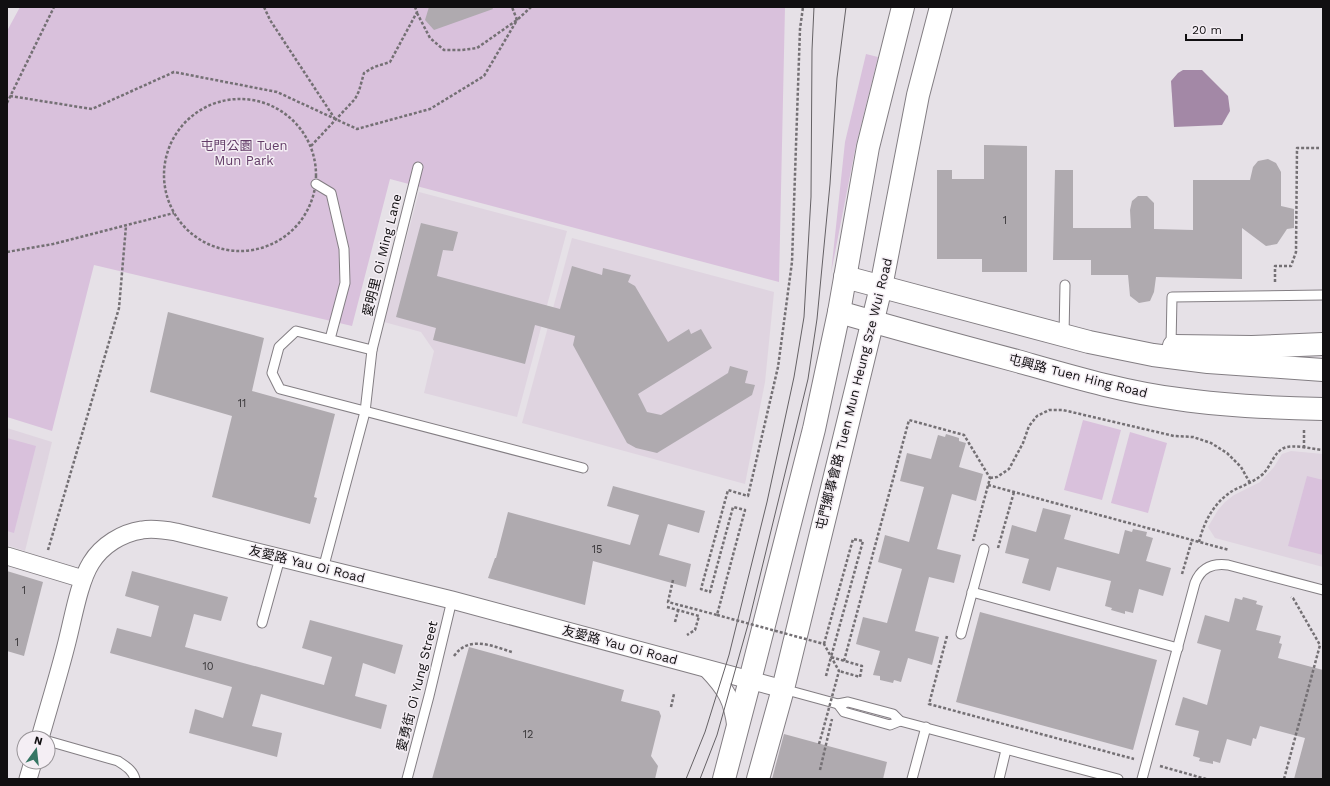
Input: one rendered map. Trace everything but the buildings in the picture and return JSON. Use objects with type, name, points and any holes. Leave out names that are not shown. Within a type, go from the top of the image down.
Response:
[{"type":"main road","points":[[724,779],[814,429],[839,312],[868,147],[903,7]]},
{"type":"main road","name":"屯門鄉事會路 Tuen Mun Heung Sze Wui Road","points":[[758,779],[783,689],[881,287],[918,95],[941,7]]},
{"type":"main road","points":[[845,277],[1089,342],[1153,355],[1208,362],[1323,370]]},
{"type":"main road","name":"屯興路 Tuen Hing Road","points":[[839,312],[1076,378],[1129,390],[1177,399],[1223,405],[1323,409]]},
{"type":"main road","points":[[1089,342],[1252,347],[1323,344]]},
{"type":"street","name":"友愛路 Yau Oi Road","points":[[42,730],[83,579],[91,563],[101,550],[120,537],[143,529],[159,529],[176,532],[452,600],[783,689]]},
{"type":"street","points":[[7,556],[83,579]]},
{"type":"street","points":[[707,669],[729,695],[734,712],[736,732]]},
{"type":"lane","name":"愛明里 Oi Ming Lane","points":[[323,569],[365,412],[372,350],[418,167]]},
{"type":"lane","points":[[316,184],[331,194],[344,249],[345,283],[330,339]]},
{"type":"lane","points":[[1064,335],[1065,285]]},
{"type":"lane","points":[[1171,345],[1172,297],[1323,295]]},
{"type":"lane","points":[[372,350],[296,331],[279,347],[272,373],[280,389],[583,468]]},
{"type":"lane","points":[[961,634],[984,549]]},
{"type":"lane","points":[[262,623],[280,558]]},
{"type":"lane","points":[[1142,779],[1198,577],[1207,567],[1214,564],[1228,565],[1323,590]]},
{"type":"lane","points":[[972,592],[1178,648]]},
{"type":"lane","name":"愛勇街 Oi Yung Street","points":[[407,779],[452,600]]},
{"type":"lane","points":[[783,689],[838,704],[844,712],[890,725],[900,721],[926,727],[1006,750],[1118,779]]},
{"type":"lane","points":[[912,779],[926,727]]},
{"type":"lane","points":[[56,743],[118,761],[128,768],[135,779]]},
{"type":"lane","points":[[999,779],[1006,750]]},
{"type":"path","points":[[7,103],[54,7]]},
{"type":"path","points":[[264,7],[270,20],[336,120]]},
{"type":"path","points":[[415,7],[430,38],[444,50],[477,48],[517,20],[531,7]]},
{"type":"path","points":[[512,7],[517,20]]},
{"type":"path","points":[[717,615],[745,510],[733,507],[710,592],[701,589],[728,490],[748,496],[778,367],[792,262],[800,29],[803,7]]},
{"type":"path","points":[[311,146],[355,99],[364,73],[374,67],[390,62],[417,12]]},
{"type":"path","points":[[10,96],[92,109],[174,72],[277,92],[357,129],[430,109],[484,76],[517,20]]},
{"type":"path","points":[[230,99],[255,100],[278,108],[298,124],[311,146],[316,164],[316,184],[310,207],[297,227],[278,241],[256,250],[232,251],[209,245],[189,232],[174,214],[165,190],[164,165],[171,142],[186,121],[206,107],[230,99]]},
{"type":"path","points":[[1275,287],[1275,266],[1291,266],[1296,252],[1297,148],[1319,148]]},
{"type":"path","points":[[7,252],[53,244],[174,214]]},
{"type":"path","points":[[43,567],[119,308],[126,226]]},
{"type":"path","points":[[990,478],[998,477],[1009,470],[1023,443],[1029,426],[1037,416],[1049,410],[1063,410],[1174,436],[1193,437],[1211,443],[1227,453],[1241,467],[1250,483]]},
{"type":"path","points":[[845,661],[909,420],[964,435],[990,478],[988,485],[1235,552]]},
{"type":"path","points":[[1304,424],[1304,448]]},
{"type":"path","points":[[1199,542],[1204,527],[1215,507],[1232,492],[1250,483],[1265,472],[1281,449],[1291,446],[1323,450]]},
{"type":"path","points":[[997,552],[1014,492]]},
{"type":"path","points":[[819,744],[839,671],[824,644],[853,538],[863,541],[836,640],[831,657],[826,676]]},
{"type":"path","points":[[1182,578],[1192,540]]},
{"type":"path","points":[[673,580],[668,602],[824,644]]},
{"type":"path","points":[[1284,779],[1322,645],[1293,598],[1286,596]]},
{"type":"path","points":[[667,607],[699,616],[695,630],[687,635]]},
{"type":"path","points":[[676,622],[678,611]]},
{"type":"path","points":[[452,662],[454,654],[463,646],[477,642],[512,652]]},
{"type":"path","points":[[831,657],[862,666],[860,677],[839,671]]},
{"type":"path","points":[[671,707],[674,694]]},
{"type":"path","points":[[929,704],[1206,779]]},
{"type":"path","points":[[820,770],[833,713]]},
{"type":"shaded area","points":[[1183,70],[1202,70],[1228,96],[1230,111],[1222,125],[1174,127],[1171,81]]},
{"type":"shaded area","points":[[419,192],[567,231],[517,417],[424,393],[434,351],[421,332],[384,322]]},
{"type":"shaded area","points":[[572,238],[774,292],[765,382],[745,484],[522,423]]},
{"type":"shaded area","points":[[7,428],[52,442],[25,551],[7,545]]},
{"type":"shaded area","points":[[1291,451],[1323,454],[1323,567],[1215,538],[1208,527],[1218,510],[1225,502],[1234,495],[1260,482],[1274,467],[1282,454]]},
{"type":"green space","name":"屯門公園 Tuen Mun Park","points":[[20,7],[785,7],[779,282],[390,179],[352,326],[94,265],[52,431],[7,417],[7,31]]},
{"type":"green space","points":[[866,54],[878,57],[856,145],[831,273],[845,142]]},
{"type":"green space","points":[[1083,420],[1121,430],[1102,500],[1064,490]]},
{"type":"green space","points":[[1130,432],[1167,443],[1148,513],[1111,503]]},
{"type":"green space","points":[[7,438],[36,446],[14,533],[7,531]]},
{"type":"green space","points":[[1307,476],[1323,480],[1323,555],[1288,546]]},
{"type":"tram line","points":[[686,779],[705,732],[729,655],[767,502],[794,377],[804,317],[811,197],[812,50],[814,7]]},
{"type":"tram line","points":[[700,779],[717,735],[749,621],[808,379],[817,319],[830,184],[837,78],[846,7]]}]
